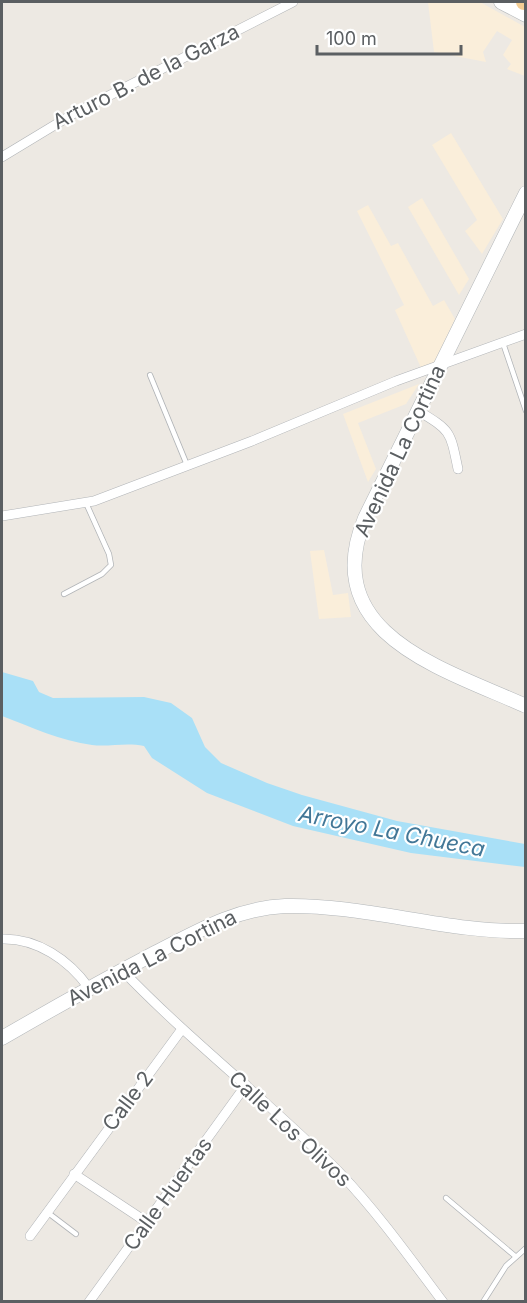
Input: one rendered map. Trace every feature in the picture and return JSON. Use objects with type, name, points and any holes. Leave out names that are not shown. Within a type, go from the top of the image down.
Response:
[{"type":"main road","points":[[501,2],[525,15]]},
{"type":"main road","name":"Avenida La Cortina","points":[[525,193],[438,366],[358,534],[353,567],[358,594],[374,621],[401,646],[525,706]]},
{"type":"main road","name":"Avenida La Cortina","points":[[2,1038],[122,970],[210,925],[260,908],[316,907],[525,931]]},
{"type":"street","name":"Arturo B. de la Garza","points":[[2,157],[72,114],[293,2]]},
{"type":"street","points":[[2,516],[86,503],[396,381],[525,334]]},
{"type":"street","points":[[417,410],[446,429],[452,437],[458,469]]},
{"type":"street","points":[[2,939],[19,941],[49,951],[73,969],[89,988]]},
{"type":"street","name":"Calle Los Olivos","points":[[122,970],[182,1029],[299,1133],[361,1197],[443,1302]]},
{"type":"street","name":"Calle 2","points":[[30,1236],[182,1029]]},
{"type":"street","name":"Calle Huertas","points":[[89,1302],[246,1085]]},
{"type":"street","points":[[74,1174],[148,1223]]},
{"type":"lane","points":[[503,343],[525,411]]},
{"type":"lane","points":[[150,375],[187,465]]},
{"type":"lane","points":[[64,594],[102,574],[111,565],[109,554],[86,503]]},
{"type":"lane","points":[[446,1198],[516,1256]]},
{"type":"lane","points":[[47,1212],[76,1234]]},
{"type":"lane","points":[[483,1302],[495,1281],[525,1248]]},
{"type":"shaded area","points":[[428,2],[480,2],[525,27],[525,76],[507,69],[511,64],[503,55],[512,40],[497,31],[483,52],[486,62],[434,52]]},
{"type":"shaded area","points":[[451,133],[503,219],[482,254],[465,231],[477,220],[432,145]]},
{"type":"shaded area","points":[[422,198],[469,279],[459,295],[408,207]]},
{"type":"shaded area","points":[[368,205],[391,246],[398,243],[433,306],[444,300],[455,319],[433,366],[422,370],[395,310],[404,305],[357,211]]},
{"type":"shaded area","points":[[419,384],[406,404],[358,423],[376,469],[368,482],[343,414]]},
{"type":"shaded area","points":[[324,550],[333,595],[348,593],[351,617],[319,619],[310,551]]},
{"type":"water","name":"Arroyo La Chueca","points":[[2,672],[33,681],[39,692],[53,698],[144,697],[171,703],[192,718],[205,747],[221,763],[302,795],[397,821],[525,844],[525,867],[411,853],[293,826],[207,793],[152,758],[144,746],[80,743],[2,716]]}]
